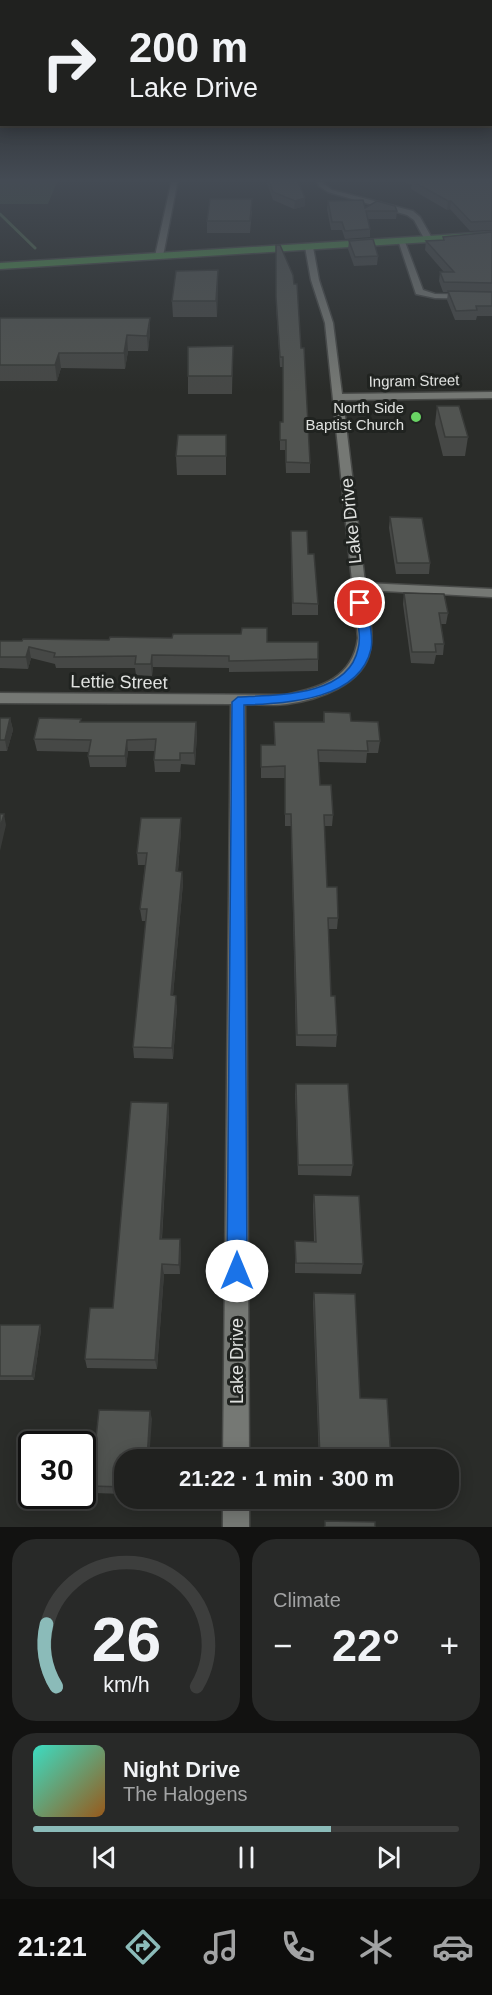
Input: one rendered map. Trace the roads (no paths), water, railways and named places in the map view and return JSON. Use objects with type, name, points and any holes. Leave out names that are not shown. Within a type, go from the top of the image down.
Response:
[{"type":"main road","points":[[0,266],[255,250]]},
{"type":"street","points":[[159,256],[160,250]]},
{"type":"street","name":"Lake Drive","points":[[236,1449],[238,702],[274,701],[304,696],[329,688],[350,674],[359,662],[365,644],[329,324],[315,280],[310,250]]},
{"type":"street","points":[[404,250],[419,292],[435,296],[492,297]]},
{"type":"street","name":"Ingram Street","points":[[336,397],[492,395]]},
{"type":"street","points":[[358,586],[492,592]]},
{"type":"street","name":"Lettie Street","points":[[0,698],[238,702]]},
{"type":"street","points":[[236,1509],[236,1527]]},
{"type":"place","name":"North Side Baptist Church","points":[[416,417]]}]
